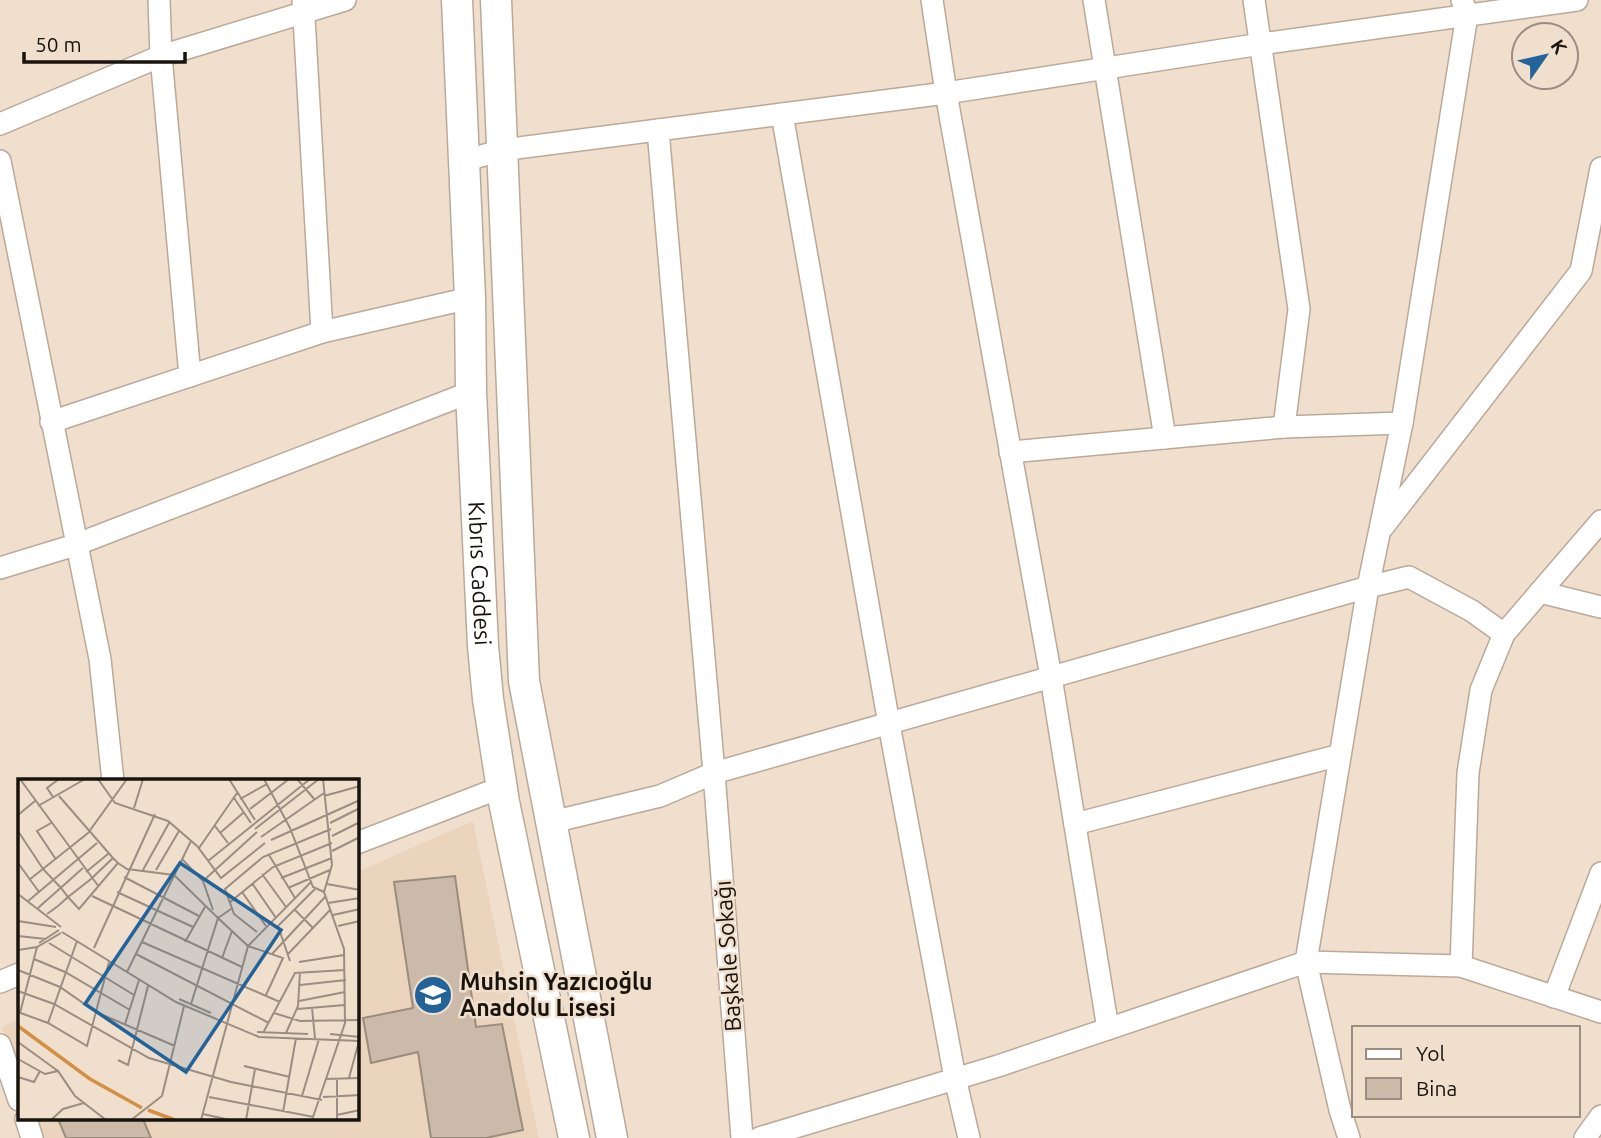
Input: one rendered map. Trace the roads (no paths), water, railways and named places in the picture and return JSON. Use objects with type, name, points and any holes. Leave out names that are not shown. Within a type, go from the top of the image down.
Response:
[{"type":"main road","name":"Kıbrıs Caddesi","points":[[457,0],[470,298],[471,392],[488,699],[502,787],[574,1138]]},
{"type":"main road","points":[[496,0],[521,653],[530,721],[612,1138]]},
{"type":"street","points":[[159,0],[161,57],[190,376]]},
{"type":"street","points":[[0,124],[161,57],[266,22],[304,6],[345,0]]},
{"type":"street","points":[[932,0],[946,93],[1051,677],[1108,1029]]},
{"type":"street","points":[[1094,0],[1166,438]]},
{"type":"street","points":[[1254,0],[1299,309],[1284,427]]},
{"type":"street","points":[[464,162],[502,150],[946,93],[1261,44],[1464,8],[1577,0]]},
{"type":"street","points":[[304,6],[322,332]]},
{"type":"street","points":[[1349,1138],[1306,962],[1368,587],[1402,423],[1464,8]]},
{"type":"street","points":[[782,114],[889,724],[955,1078],[969,1138]]},
{"type":"street","name":"Başkale Sokağı","points":[[658,130],[714,774],[742,1138]]},
{"type":"street","points":[[0,161],[100,659],[113,779]]},
{"type":"street","points":[[1379,531],[1591,274],[1601,168]]},
{"type":"street","points":[[51,422],[322,332],[470,298]]},
{"type":"street","points":[[0,568],[75,545],[471,392]]},
{"type":"street","points":[[1010,452],[1284,427],[1402,423]]},
{"type":"street","points":[[1461,966],[1468,773],[1481,690],[1504,634],[1601,521]]},
{"type":"street","points":[[552,822],[660,796],[714,774],[1409,577],[1472,611],[1504,634]]},
{"type":"street","points":[[1540,592],[1601,607]]},
{"type":"street","points":[[1074,824],[1340,755]]},
{"type":"street","points":[[359,842],[502,787]]},
{"type":"street","points":[[1554,997],[1601,873]]},
{"type":"street","points":[[759,1138],[1108,1029],[1306,962],[1461,966],[1601,1012]]},
{"type":"street","points":[[0,982],[18,974]]},
{"type":"street","points":[[0,1045],[18,1098]]},
{"type":"street","points":[[1586,1138],[1601,1116]]},
{"type":"street","points":[[26,1120],[32,1138]]},
{"type":"place","name":"Muhsin Yazıcıoğlu Anadolu Lisesi","points":[[433,995]]}]
